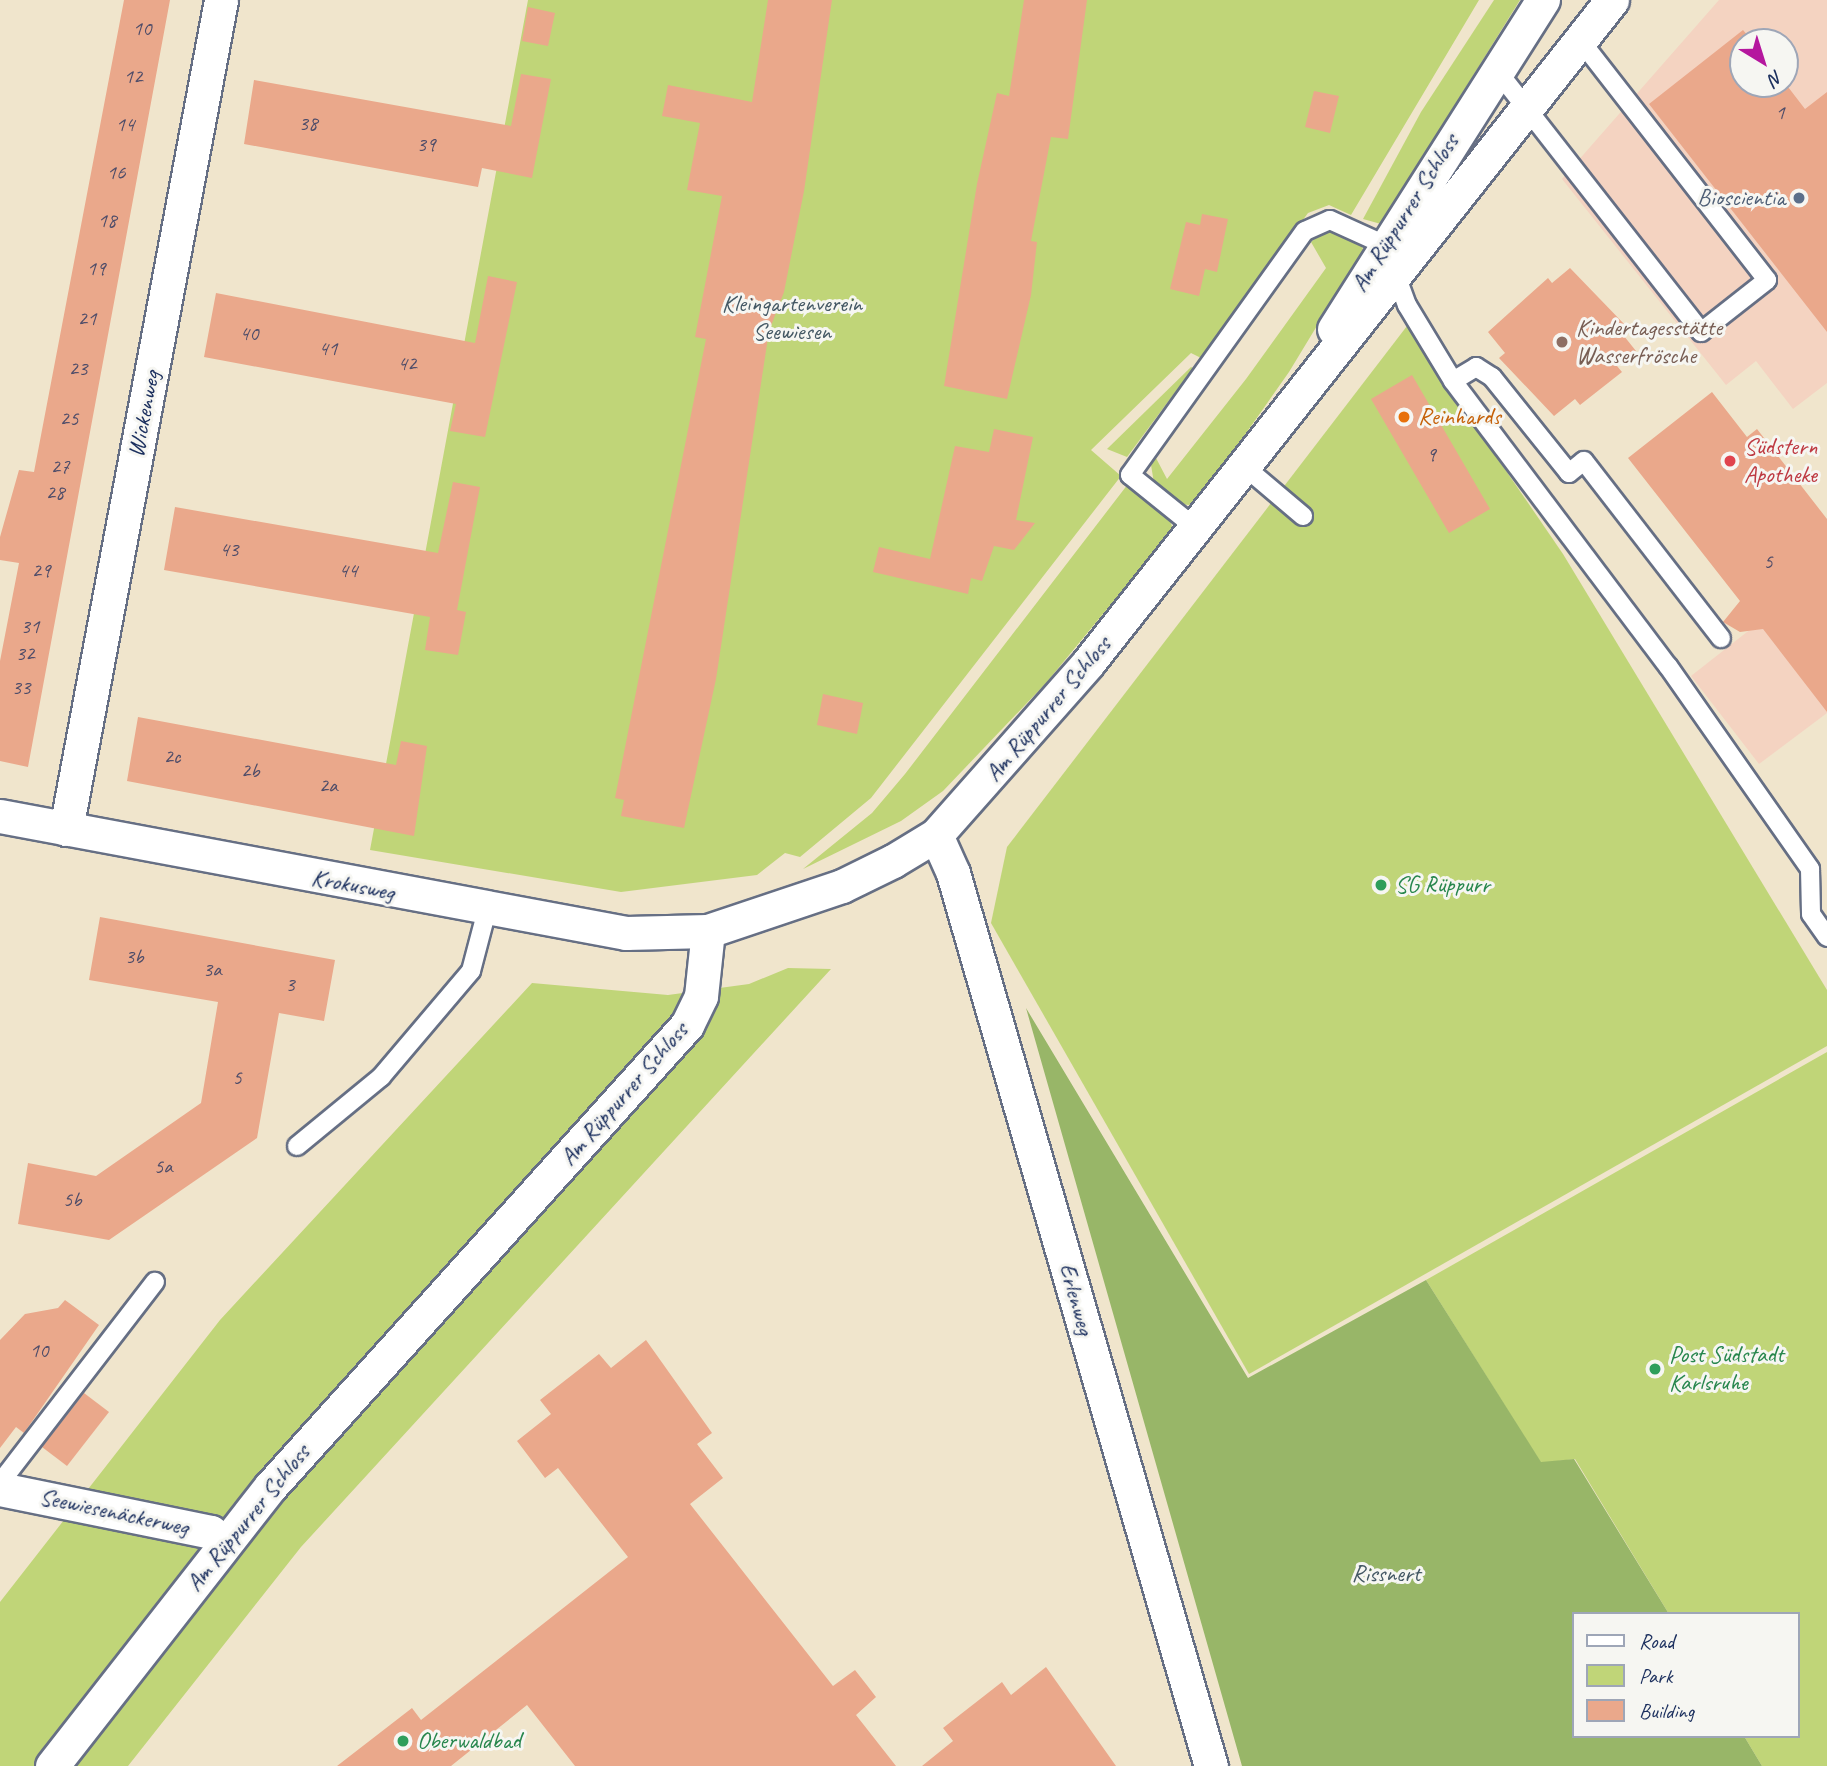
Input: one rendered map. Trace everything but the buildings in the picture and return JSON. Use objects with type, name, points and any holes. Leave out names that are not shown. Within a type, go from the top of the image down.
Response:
[{"type":"street","name":"Wickenweg","points":[[66,829],[221,0]]},
{"type":"street","name":"Am Rüppurrer Schloss","points":[[1274,431],[1495,68],[1543,0]]},
{"type":"street","name":"Am Rüppurrer Schloss","points":[[52,1766],[224,1544],[431,1305],[666,1052],[701,996],[708,931],[842,886],[936,835],[1197,529],[1529,112],[1612,0]]},
{"type":"street","name":"Am Rüppurrer Schloss","points":[[1581,41],[1629,0]]},
{"type":"street","name":"Krokusweg","points":[[0,816],[487,910],[626,933],[708,931]]},
{"type":"street","name":"Erlenweg","points":[[936,835],[953,873],[1211,1766]]},
{"type":"street","name":"Seewiesenäckerweg","points":[[0,1489],[211,1532],[224,1544]]},
{"type":"lane","points":[[1495,68],[1701,332],[1767,280],[1581,41]]},
{"type":"lane","points":[[1197,529],[1130,475],[1305,231],[1329,220],[1385,245],[1396,280],[1453,381],[1819,870],[1811,915],[1827,937]]},
{"type":"lane","points":[[1453,381],[1476,367],[1492,377],[1569,473],[1584,461],[1721,638]]},
{"type":"lane","points":[[1245,467],[1303,516]]},
{"type":"lane","points":[[297,1146],[381,1077],[471,971],[487,910]]},
{"type":"lane","points":[[0,1483],[155,1282]]},
{"type":"shaded area","points":[[1719,0],[1827,0],[1827,383],[1793,409],[1756,361],[1726,385],[1562,179]]},
{"type":"shaded area","points":[[1827,569],[1827,713],[1759,764],[1691,676]]},
{"type":"green space","name":"Kleingartenverein Seewiesen","points":[[528,0],[1479,0],[1351,215],[1329,205],[1308,213],[1201,358],[1191,353],[1091,450],[1121,476],[871,798],[800,857],[785,853],[757,875],[621,892],[370,850]]},
{"type":"green space","points":[[1494,0],[1520,0],[1381,224],[1363,219],[1421,112]]},
{"type":"green space","points":[[1326,228],[1361,241],[1363,250],[1289,372],[1223,466],[1190,505],[1177,504],[1154,483],[1151,465],[1156,458],[1167,479],[1246,379],[1326,268],[1311,242]]},
{"type":"green space","name":"SG Rüppurr","points":[[1407,326],[1563,554],[1827,990],[1827,1046],[1249,1374],[991,923],[1007,847]]},
{"type":"green space","points":[[1191,367],[1193,368],[1127,457],[1107,449]]},
{"type":"green space","points":[[1128,484],[1169,518],[1173,529],[1046,683],[943,791],[901,821],[803,869],[872,813],[905,774]]},
{"type":"green space","points":[[788,968],[831,969],[301,1547],[128,1766],[0,1766],[0,1602],[220,1320],[532,983],[668,995],[749,984]]},
{"type":"green space","name":"Rissnert","points":[[1026,1008],[1248,1378],[1426,1280],[1541,1462],[1574,1459],[1668,1612],[1572,1612],[1572,1738],[1745,1738],[1762,1766],[1242,1766]]},
{"type":"green space","name":"Post Südstadt Karlsruhe","points":[[1827,1052],[1827,1766],[1762,1766],[1745,1738],[1799,1738],[1799,1612],[1668,1612],[1575,1459],[1541,1463],[1426,1280]]},
{"type":"place","name":"Bioscientia","points":[[1799,198]]},
{"type":"place","name":"Kindertagesstätte Wasserfrösche","points":[[1562,342]]},
{"type":"place","name":"Reinhards","points":[[1404,417]]},
{"type":"place","name":"Südstern Apotheke","points":[[1730,461]]},
{"type":"place","name":"SG Rüppurr","points":[[1381,885]]},
{"type":"place","name":"Post Südstadt Karlsruhe","points":[[1655,1369]]},
{"type":"place","name":"Oberwaldbad","points":[[403,1741]]}]
